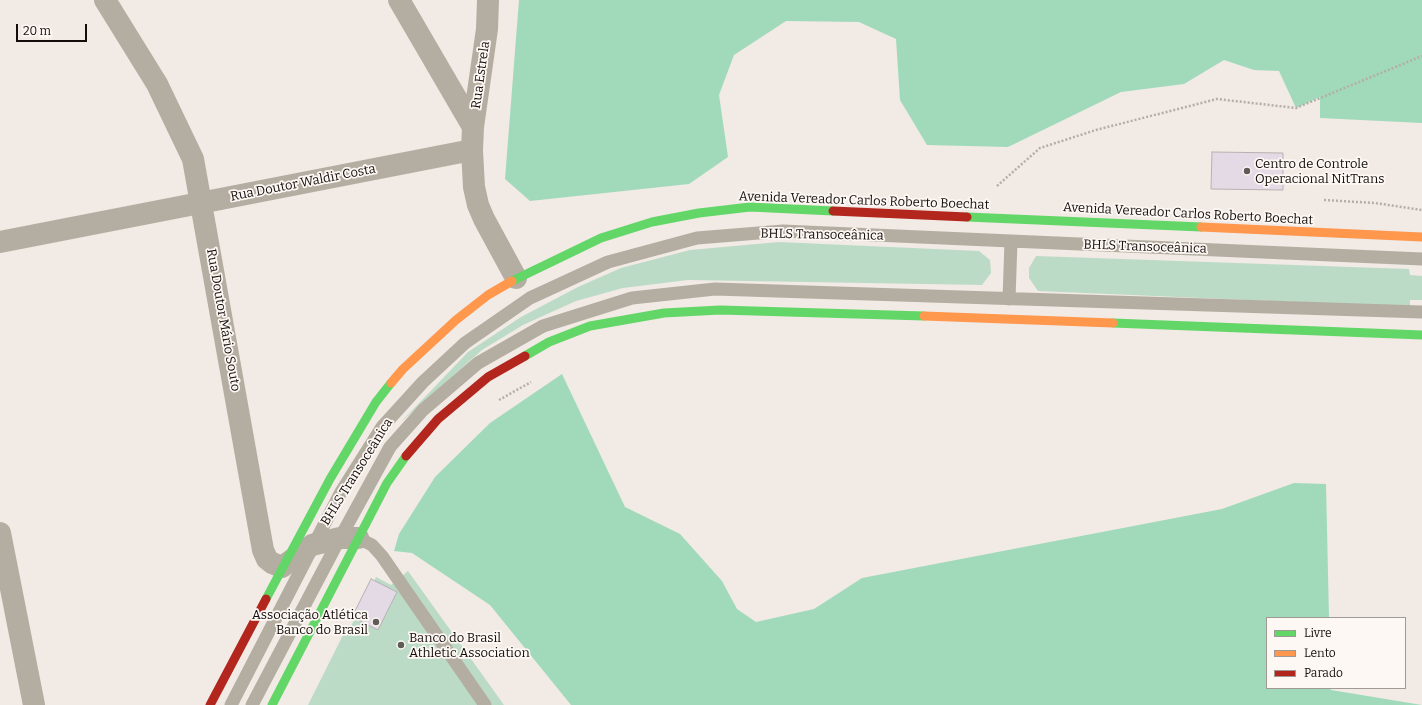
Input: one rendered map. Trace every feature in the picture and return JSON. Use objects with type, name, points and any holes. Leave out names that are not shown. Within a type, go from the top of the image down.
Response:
[{"type":"main road","name":"Avenida Vereador Carlos Roberto Boechat","points":[[210,705],[282,567],[345,452],[376,402],[403,369],[456,320],[488,295],[516,278],[601,238],[652,222],[699,213],[750,207],[1422,237]]},
{"type":"main road","points":[[272,705],[349,538],[407,455],[438,419],[488,377],[549,342],[597,325],[664,313],[720,310],[1014,318],[1422,335]]},
{"type":"street","name":"Rua Doutor Mário Souto","points":[[106,0],[157,84],[193,159],[263,550],[267,559],[282,567]]},
{"type":"street","points":[[399,0],[473,127]]},
{"type":"street","name":"Rua Estrela","points":[[472,150],[473,127],[487,29],[488,0]]},
{"type":"street","name":"Rua Doutor Waldir Costa","points":[[0,242],[472,150]]},
{"type":"street","points":[[472,150],[474,187],[478,205],[516,278]]},
{"type":"street","points":[[0,533],[34,705]]},
{"type":"street","points":[[282,567],[312,545],[349,538]]},
{"type":"lane","name":"BHLS Transoceânica","points":[[231,705],[312,545],[341,492],[382,427],[423,382],[465,343],[530,298],[608,262],[697,238],[782,231],[1422,259]]},
{"type":"lane","points":[[1009,299],[1011,241]]},
{"type":"lane","name":"BHLS Transoceânica","points":[[252,705],[349,538],[390,447],[423,410],[478,364],[543,326],[632,298],[715,289],[1422,312]]},
{"type":"lane","points":[[349,538],[372,545],[382,556],[485,705]]},
{"type":"path","points":[[997,186],[1040,148],[1096,130],[1217,99],[1296,108],[1422,56]]},
{"type":"path","points":[[1324,200],[1375,203],[1422,210]]},
{"type":"path","points":[[498,400],[532,381]]},
{"type":"green space","points":[[519,0],[1422,0],[1422,123],[1320,118],[1320,97],[1296,108],[1279,71],[1254,70],[1224,60],[1184,84],[1121,92],[1008,147],[927,145],[900,100],[896,39],[859,22],[786,21],[734,55],[719,95],[728,157],[689,184],[530,201],[505,179]]},
{"type":"green space","points":[[779,242],[979,251],[990,260],[991,273],[982,285],[688,280],[623,288],[576,301],[523,325],[482,350],[401,422],[468,352],[521,317],[578,287],[621,268],[690,250]]},
{"type":"green space","points":[[1036,256],[1409,269],[1410,275],[1422,276],[1422,300],[1410,300],[1410,307],[1038,291],[1029,278],[1029,268]]},
{"type":"green space","points":[[562,374],[625,507],[680,534],[722,581],[737,609],[756,622],[814,609],[862,578],[1222,509],[1294,483],[1326,484],[1329,617],[1266,617],[1266,689],[1330,689],[1422,705],[571,705],[490,605],[412,553],[394,551],[399,534],[435,477],[490,423]]},
{"type":"green space","name":"Banco do Brasil Athletic Association","points":[[408,571],[504,705],[308,705],[348,625],[351,626],[376,577],[391,585]]},
{"type":"building","name":"Centro de Controle Operacional NitTrans","points":[[1212,152],[1283,153],[1283,190],[1211,189]]},
{"type":"building","points":[[371,579],[397,592],[378,630],[352,617]]},
{"type":"traffic: fast","points":[[512,281],[601,238],[652,222],[699,213],[750,207],[833,211]]},
{"type":"traffic: fast","points":[[967,217],[1201,227]]},
{"type":"traffic: fast","points":[[525,356],[549,342],[590,326],[664,313],[720,310],[924,316]]},
{"type":"traffic: fast","points":[[1113,323],[1422,335]]},
{"type":"traffic: fast","points":[[266,599],[330,479],[376,402],[391,383]]},
{"type":"traffic: fast","points":[[272,705],[387,483],[406,456]]},
{"type":"traffic: slow","points":[[1201,227],[1422,237]]},
{"type":"traffic: slow","points":[[391,383],[403,369],[456,320],[488,295],[512,281]]},
{"type":"traffic: slow","points":[[924,316],[1113,323]]},
{"type":"traffic: jam","points":[[833,211],[967,217]]},
{"type":"traffic: jam","points":[[406,456],[438,419],[488,377],[525,356]]},
{"type":"traffic: jam","points":[[210,705],[266,599]]},
{"type":"place","name":"Centro de Controle Operacional NitTrans","points":[[1247,171]]},
{"type":"place","name":"Associação Atlética Banco do Brasil","points":[[376,622]]},
{"type":"place","name":"Banco do Brasil Athletic Association","points":[[401,645]]}]
